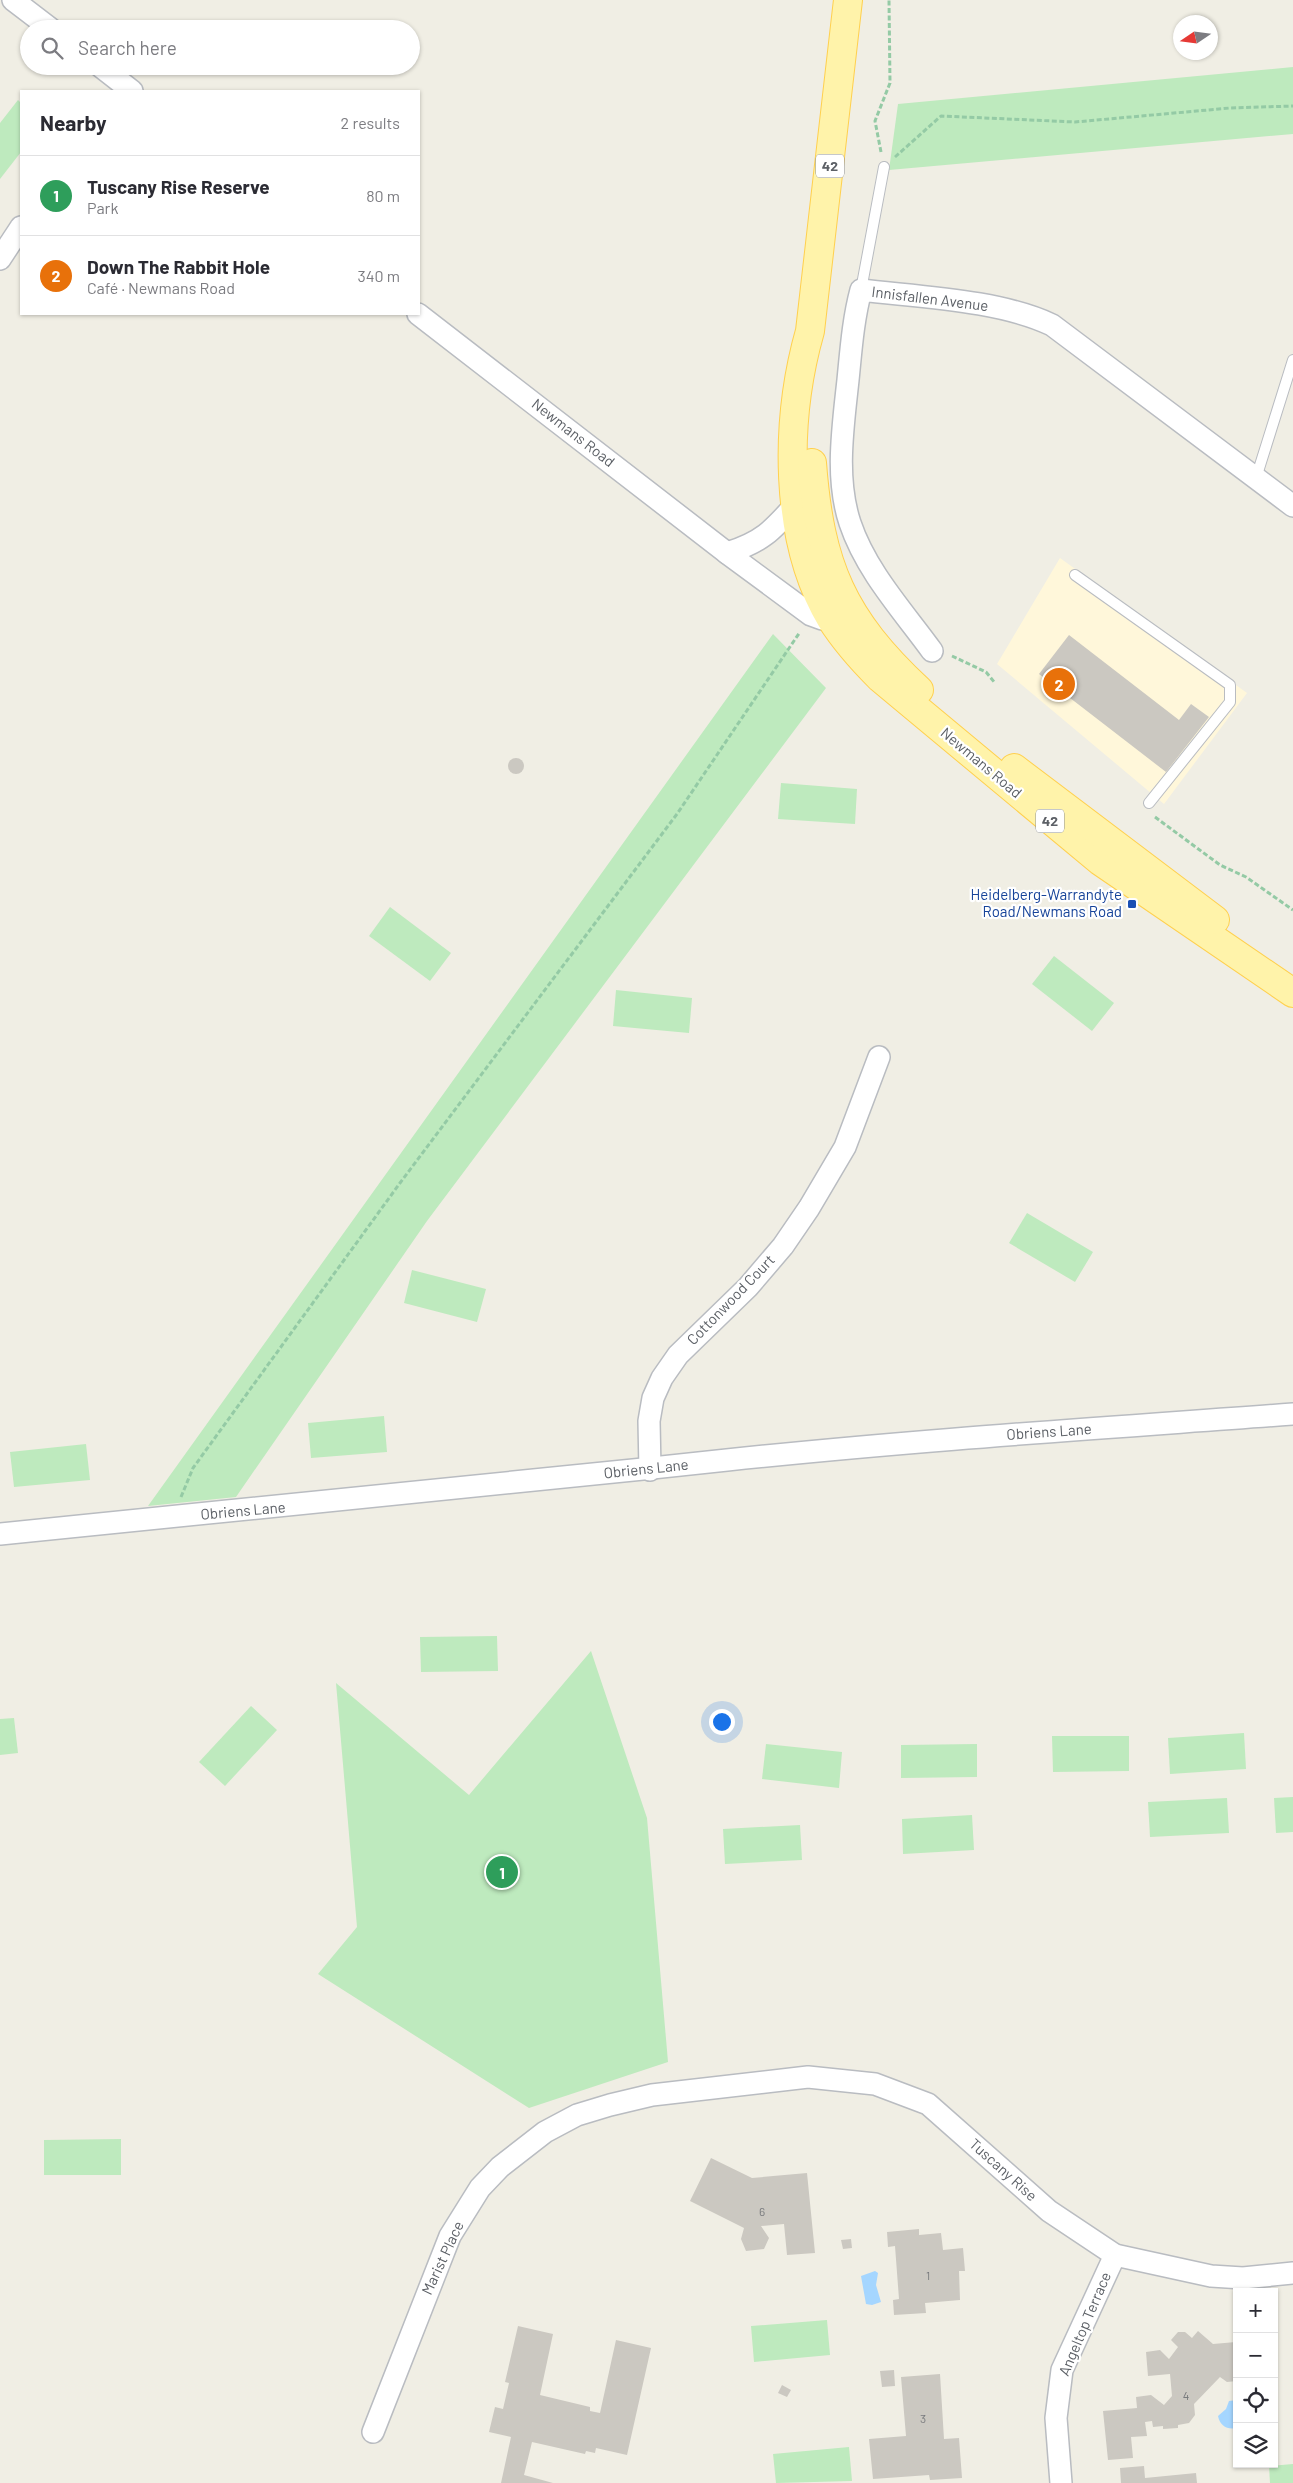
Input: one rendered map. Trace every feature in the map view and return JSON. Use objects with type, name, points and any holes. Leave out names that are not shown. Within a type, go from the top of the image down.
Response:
[{"type":"main road","name":"42","points":[[832,617],[834,579],[824,547],[814,497],[810,440],[810,331],[848,0]]},
{"type":"main road","name":"42","points":[[810,331],[799,368],[794,432],[796,504],[806,559],[814,582],[832,617]]},
{"type":"main road","name":"Newmans Road","points":[[832,617],[880,650],[942,711],[1293,980]]},
{"type":"main road","name":"Newmans Road","points":[[832,617],[856,653],[880,678],[1059,829],[1116,873],[1293,993]]},
{"type":"street","points":[[13,0],[39,20]]},
{"type":"street","points":[[111,75],[127,89]]},
{"type":"street","points":[[0,259],[20,229]]},
{"type":"street","name":"Innisfallen Avenue","points":[[932,651],[879,578],[862,550],[850,525],[843,500],[841,480],[845,408],[854,314],[860,290],[997,307],[1036,317],[1076,342],[1293,506]]},
{"type":"street","name":"Newmans Road","points":[[419,315],[727,553],[832,617]]},
{"type":"street","points":[[727,553],[750,546],[764,538],[796,504]]},
{"type":"street","name":"Cottonwood Court","points":[[650,1470],[649,1421],[653,1398],[662,1378],[678,1355],[748,1287],[783,1246],[810,1208],[845,1147],[879,1056]]},
{"type":"street","name":"Obriens Lane","points":[[0,1534],[650,1470],[727,1460],[1009,1434],[1293,1414]]},
{"type":"street","name":"Tuscany Rise","points":[[710,2087],[808,2077],[875,2084],[928,2104],[1049,2211],[1115,2255],[1211,2276],[1242,2278],[1293,2273]]},
{"type":"street","name":"Marist Place","points":[[374,2432],[450,2236],[480,2188],[500,2167],[545,2132],[577,2116],[610,2105],[652,2095],[710,2087]]},
{"type":"street","name":"Angeltop Terrace","points":[[1060,2483],[1056,2418],[1062,2370],[1115,2255]]},
{"type":"lane","points":[[860,290],[884,167]]},
{"type":"lane","points":[[1256,478],[1293,360]]},
{"type":"lane","points":[[1075,575],[1230,685],[1230,702],[1149,803]]},
{"type":"path","points":[[884,167],[876,121],[890,83],[889,0]]},
{"type":"path","points":[[884,167],[941,116],[1076,122],[1230,108],[1293,106]]},
{"type":"path","points":[[172,1518],[193,1468],[400,1183],[677,814],[832,617]]},
{"type":"path","points":[[932,651],[950,655],[986,672],[995,683]]},
{"type":"path","points":[[1151,815],[1220,865],[1246,877],[1293,910]]},
{"type":"shaded area","points":[[1060,558],[1247,693],[1164,804],[997,664]]},
{"type":"green space","points":[[1293,67],[1293,134],[889,170],[898,104]]},
{"type":"green space","points":[[18,100],[20,102],[20,153],[0,179],[0,123]]},
{"type":"green space","points":[[773,634],[826,688],[427,1221],[236,1497],[148,1506]]},
{"type":"green space","points":[[781,783],[857,789],[855,824],[778,819]]},
{"type":"green space","points":[[390,907],[451,953],[430,981],[369,936]]},
{"type":"green space","points":[[1054,956],[1114,1003],[1092,1031],[1032,984]]},
{"type":"green space","points":[[616,990],[692,998],[689,1033],[613,1026]]},
{"type":"green space","points":[[1027,1213],[1093,1252],[1075,1282],[1009,1243]]},
{"type":"green space","points":[[412,1270],[486,1289],[477,1322],[404,1303]]},
{"type":"green space","points":[[384,1416],[387,1452],[311,1458],[308,1423]]},
{"type":"green space","points":[[86,1444],[90,1480],[14,1487],[10,1452]]},
{"type":"green space","points":[[497,1636],[498,1671],[421,1672],[420,1637]]},
{"type":"green space","points":[[591,1651],[647,1818],[668,2062],[529,2108],[318,1974],[357,1927],[336,1683],[469,1795]]},
{"type":"green space","points":[[251,1706],[277,1730],[225,1786],[199,1762]]},
{"type":"green space","points":[[14,1718],[18,1753],[0,1755],[0,1719]]},
{"type":"green space","points":[[1244,1733],[1246,1769],[1170,1774],[1168,1738]]},
{"type":"green space","points":[[1052,1736],[1129,1736],[1129,1771],[1053,1772]]},
{"type":"green space","points":[[766,1744],[842,1752],[839,1788],[762,1779]]},
{"type":"green space","points":[[977,1744],[977,1777],[901,1778],[901,1745]]},
{"type":"green space","points":[[1293,1797],[1293,1832],[1276,1833],[1274,1798]]},
{"type":"green space","points":[[1227,1798],[1229,1833],[1150,1837],[1148,1802]]},
{"type":"green space","points":[[972,1815],[974,1850],[903,1854],[902,1819]]},
{"type":"green space","points":[[800,1825],[802,1860],[725,1864],[723,1829]]},
{"type":"green space","points":[[121,2139],[121,2175],[44,2175],[44,2140]]},
{"type":"green space","points":[[827,2320],[830,2355],[754,2362],[751,2326]]},
{"type":"green space","points":[[849,2447],[852,2481],[776,2483],[773,2454]]},
{"type":"green space","points":[[1293,2464],[1293,2483],[1270,2483],[1269,2468],[1278,2468],[1278,2465]]},
{"type":"water","points":[[875,2271],[878,2273],[876,2285],[881,2302],[872,2305],[866,2304],[861,2276]]},
{"type":"water","points":[[1233,2400],[1233,2428],[1227,2428],[1222,2425],[1218,2416],[1226,2409],[1229,2401]]},
{"type":"building","points":[[1069,635],[1179,720],[1191,704],[1209,717],[1166,772],[1039,674]]},
{"type":"building","points":[[516,758],[522,760],[524,766],[522,772],[516,774],[510,772],[508,766],[510,760]]},
{"type":"building","points":[[711,2158],[752,2178],[807,2173],[815,2253],[787,2255],[784,2224],[761,2226],[769,2238],[764,2249],[746,2251],[741,2239],[744,2228],[690,2201]]},
{"type":"building","points":[[919,2229],[919,2235],[941,2233],[943,2250],[963,2248],[965,2271],[959,2271],[960,2300],[925,2303],[926,2313],[894,2315],[893,2300],[899,2299],[895,2246],[888,2247],[887,2232]]},
{"type":"building","points":[[851,2239],[852,2248],[843,2249],[841,2240]]},
{"type":"building","points":[[518,2326],[553,2334],[540,2395],[590,2407],[590,2411],[600,2413],[616,2340],[651,2348],[627,2455],[596,2448],[595,2453],[586,2451],[585,2454],[532,2442],[524,2475],[553,2483],[501,2483],[511,2437],[489,2432],[495,2407],[503,2409],[509,2383],[505,2382]]},
{"type":"building","points":[[1198,2331],[1213,2344],[1233,2342],[1233,2381],[1227,2382],[1220,2377],[1194,2404],[1195,2415],[1189,2423],[1178,2425],[1178,2428],[1163,2429],[1163,2426],[1153,2427],[1152,2421],[1145,2422],[1147,2436],[1131,2437],[1133,2458],[1108,2460],[1103,2411],[1137,2408],[1136,2397],[1151,2395],[1164,2405],[1172,2396],[1170,2374],[1148,2376],[1146,2352],[1160,2350],[1169,2359],[1178,2347],[1171,2340],[1178,2332],[1185,2332],[1192,2338]]},
{"type":"building","points":[[894,2370],[895,2386],[882,2387],[880,2371]]},
{"type":"building","points":[[940,2374],[944,2439],[959,2438],[962,2478],[930,2480],[929,2475],[873,2479],[869,2439],[906,2436],[901,2377]]},
{"type":"building","points":[[782,2385],[791,2390],[787,2397],[778,2393]]},
{"type":"building","points":[[1144,2466],[1145,2478],[1196,2473],[1197,2483],[1121,2483],[1120,2468]]},
{"type":"place","name":"Down The Rabbit Hole","points":[[1059,684]]},
{"type":"place","name":"Heidelberg-Warrandyte Road/Newmans Road","points":[[1132,904]]},
{"type":"place","name":"Tuscany Rise Reserve","points":[[502,1872]]}]
